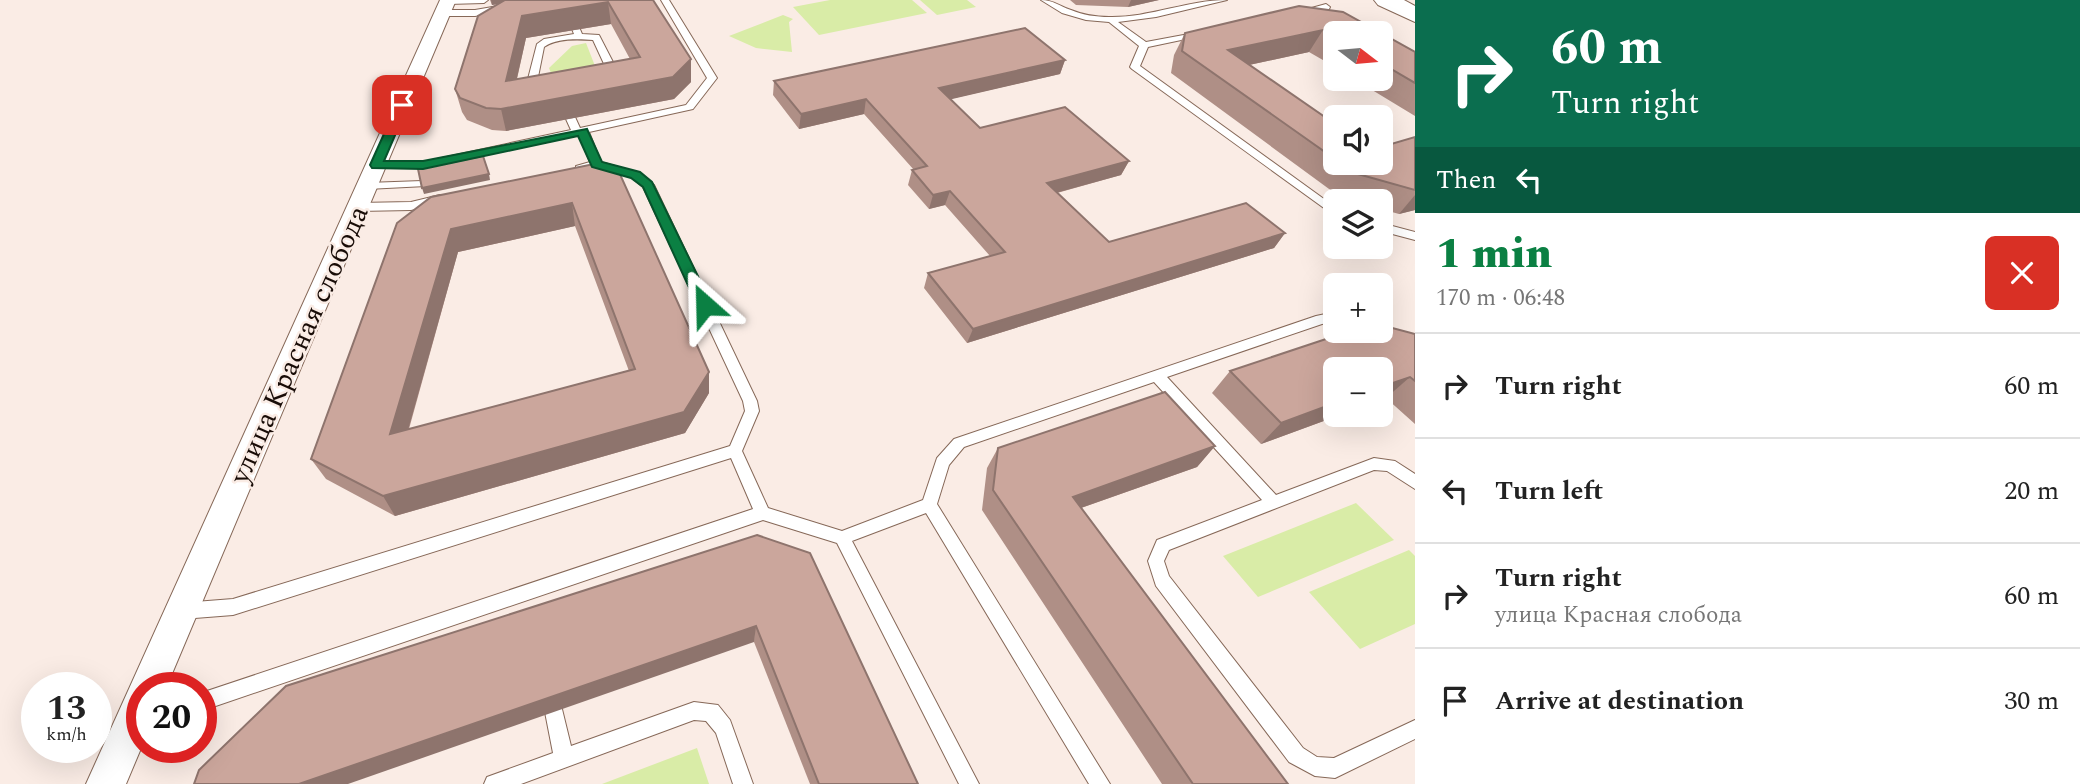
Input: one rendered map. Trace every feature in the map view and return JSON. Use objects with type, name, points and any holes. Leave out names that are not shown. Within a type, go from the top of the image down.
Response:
[{"type":"main road","points":[[1386,0],[1415,15]]},
{"type":"street","name":"улица Красная слобода","points":[[155,672],[446,5]]},
{"type":"street","name":"улица Красная слобода","points":[[106,784],[126,738]]},
{"type":"lane","points":[[446,5],[484,0]]},
{"type":"lane","points":[[367,186],[423,165],[689,107],[709,83],[711,73],[665,0]]},
{"type":"lane","points":[[1045,0],[1057,9],[1112,22],[1144,45],[1208,32]]},
{"type":"lane","points":[[1112,22],[1223,0]]},
{"type":"lane","points":[[1312,0],[1337,14]]},
{"type":"lane","points":[[446,5],[475,13],[513,6]]},
{"type":"lane","points":[[1286,15],[1326,7]]},
{"type":"lane","points":[[556,88],[553,81],[541,83],[533,79],[540,46],[548,41],[578,33],[596,37],[610,66],[606,71],[579,76]]},
{"type":"lane","points":[[1144,45],[1135,67],[1323,203]]},
{"type":"lane","points":[[571,119],[596,164]]},
{"type":"lane","points":[[182,611],[233,607],[735,451],[752,411],[750,401],[648,185],[635,175],[596,164],[570,170]]},
{"type":"lane","points":[[367,186],[422,184]]},
{"type":"lane","points":[[367,186],[411,206],[450,197]]},
{"type":"lane","points":[[1393,230],[1415,236]]},
{"type":"lane","points":[[1100,784],[929,505],[944,459],[949,449],[959,443],[1323,318]]},
{"type":"lane","points":[[1156,375],[1274,503]]},
{"type":"lane","points":[[735,451],[763,513]]},
{"type":"lane","points":[[1415,482],[1390,465],[1374,464],[1163,545],[1156,561],[1162,580],[1296,755],[1315,766],[1335,768],[1415,730]]},
{"type":"lane","points":[[217,697],[763,513],[842,538],[929,505]]},
{"type":"lane","points":[[842,538],[965,783]]},
{"type":"lane","points":[[528,592],[533,615]]},
{"type":"lane","points":[[494,784],[694,710],[711,712],[723,727],[743,784]]},
{"type":"lane","points":[[554,712],[564,758]]},
{"type":"green space","points":[[830,0],[912,0],[927,13],[819,35],[793,7]]},
{"type":"green space","points":[[920,0],[967,0],[976,7],[937,15]]},
{"type":"green space","points":[[783,15],[793,19],[789,22],[792,52],[756,48],[729,36]]},
{"type":"green space","points":[[586,43],[595,66],[551,73],[549,68],[572,46]]},
{"type":"green space","points":[[1356,503],[1394,540],[1258,597],[1223,556]]},
{"type":"green space","points":[[1409,550],[1415,556],[1415,624],[1360,649],[1309,592]]},
{"type":"green space","points":[[697,748],[709,784],[602,784]]},
{"type":"building","points":[[505,0],[653,0],[691,59],[673,77],[501,109],[486,108],[460,98],[455,89],[478,16]],"holes":[[[608,2],[640,57],[506,81],[522,16]]]},
{"type":"building","points":[[1299,6],[1343,12],[1359,21],[1323,21],[1323,30],[1228,50],[1323,116],[1323,151],[1182,51],[1185,33]]},
{"type":"building","points":[[1025,28],[1065,60],[939,88],[980,128],[1065,107],[1129,161],[1047,183],[1109,242],[1246,203],[1285,233],[973,329],[928,273],[1005,252],[950,191],[933,195],[912,170],[927,166],[866,99],[801,114],[774,81]]},
{"type":"building","points":[[1393,40],[1415,52],[1415,83],[1393,70]]},
{"type":"building","points":[[1415,137],[1415,190],[1362,175],[1393,175],[1393,143]]},
{"type":"building","points":[[483,156],[489,174],[422,188],[418,169]]},
{"type":"building","points":[[594,164],[619,172],[709,372],[684,412],[383,496],[311,459],[397,223],[431,197]],"holes":[[[572,203],[635,369],[390,434],[451,229]]]},
{"type":"building","points":[[1393,328],[1415,334],[1415,381],[1410,377],[1393,383],[1393,357],[1323,357],[1323,407],[1281,423],[1230,371],[1323,340],[1323,343],[1393,343]]},
{"type":"building","points":[[1165,392],[1215,446],[1073,497],[1288,784],[1193,784],[993,490],[998,448]]},
{"type":"building","points":[[757,535],[810,553],[918,784],[819,784],[756,626],[299,784],[194,784],[199,770],[206,763],[217,763],[217,753],[286,686]]},
{"type":"route","points":[[402,105],[376,165],[423,165],[583,131],[596,164],[635,175],[648,185],[705,305]]}]
